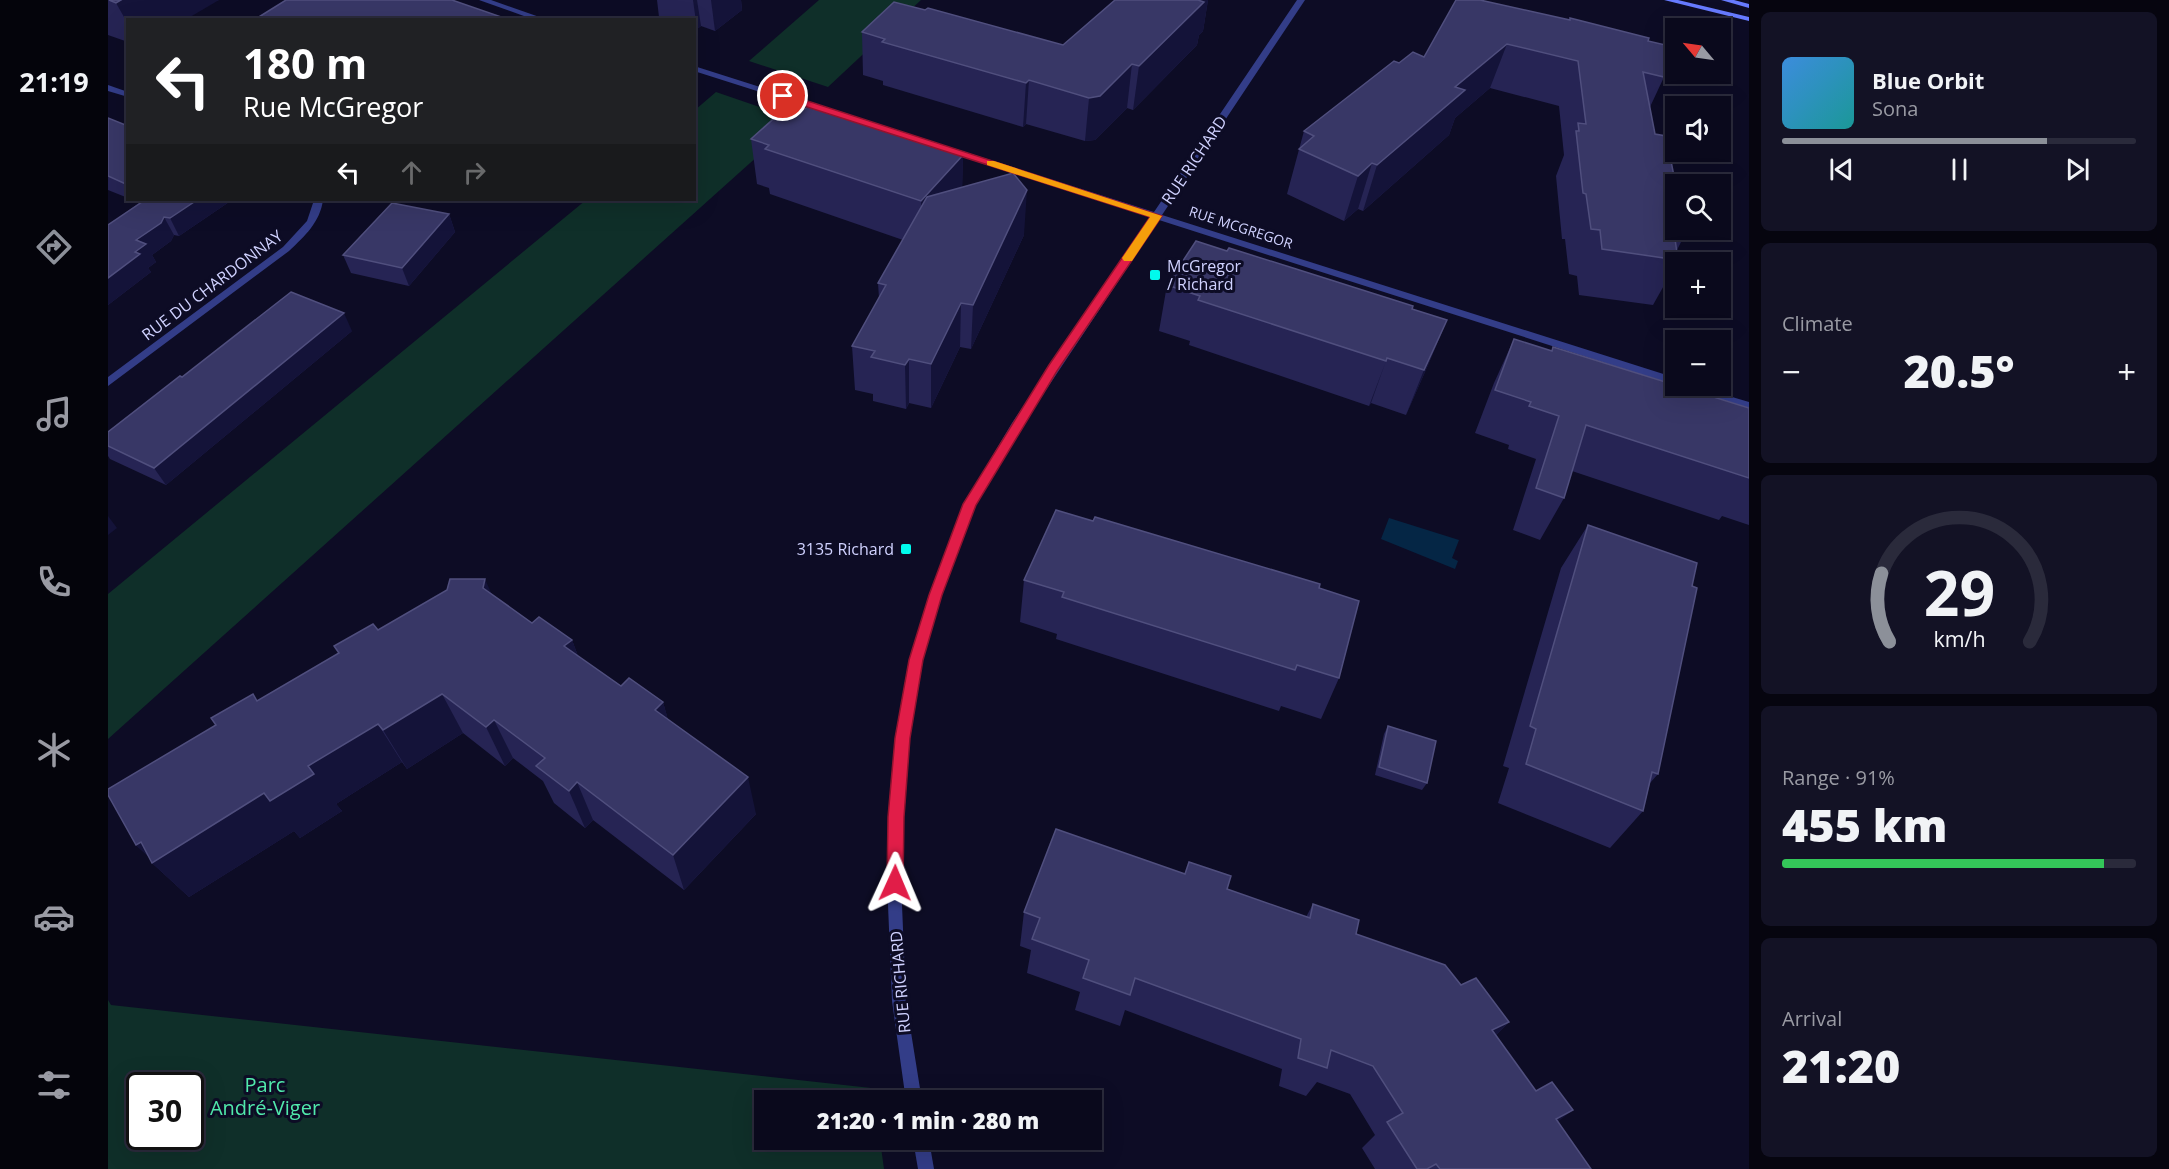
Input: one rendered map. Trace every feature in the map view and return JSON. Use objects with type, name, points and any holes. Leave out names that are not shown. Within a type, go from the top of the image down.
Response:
[{"type":"main road","points":[[1668,0],[1749,19]]},
{"type":"main road","points":[[1725,0],[1749,6]]},
{"type":"street","points":[[483,0],[538,18]]},
{"type":"street","name":"RUE RICHARD","points":[[912,1090],[899,1001],[895,905],[896,817],[902,750],[916,660],[936,595],[970,504],[1053,368],[1301,0]]},
{"type":"street","name":"RUE MCGREGOR","points":[[696,69],[1665,378]]},
{"type":"street","points":[[108,88],[126,94]]},
{"type":"street","name":"RUE DU CHARDONNAY","points":[[108,382],[286,249],[309,226],[318,207],[318,201]]},
{"type":"street","points":[[1717,396],[1749,406]]},
{"type":"street","points":[[923,1150],[926,1169]]},
{"type":"green space","points":[[819,0],[921,0],[828,87],[749,61]]},
{"type":"green space","points":[[716,92],[798,120],[108,739],[108,594],[585,201],[696,201],[696,109]]},
{"type":"green space","name":"Parc André-Viger","points":[[108,1000],[111,1005],[871,1088],[871,1090],[754,1090],[754,1150],[881,1150],[884,1169],[108,1169]]},
{"type":"water","points":[[1389,518],[1459,540],[1452,558],[1458,561],[1455,569],[1381,539]]},
{"type":"building","points":[[286,0],[452,0],[504,18],[257,18]]},
{"type":"building","points":[[1115,0],[1198,0],[1204,2],[1139,66],[1132,64],[1100,96],[1089,98],[1029,80],[1026,83],[882,42],[885,39],[862,32],[894,2],[925,10],[928,8],[1063,45]]},
{"type":"building","points":[[1456,0],[1480,0],[1570,20],[1570,18],[1649,38],[1648,41],[1665,45],[1664,77],[1643,72],[1655,134],[1665,136],[1665,162],[1671,162],[1674,174],[1665,174],[1665,240],[1675,240],[1677,252],[1665,252],[1665,258],[1602,249],[1600,230],[1591,229],[1586,194],[1583,193],[1576,131],[1579,131],[1578,123],[1586,124],[1578,61],[1507,44],[1455,87],[1465,90],[1377,165],[1372,163],[1358,176],[1299,149],[1314,136],[1304,131],[1394,61],[1399,63],[1413,52],[1424,57]]},
{"type":"building","points":[[790,104],[805,109],[809,105],[963,155],[921,201],[765,149],[769,145],[751,139]]},
{"type":"building","points":[[108,118],[126,125],[126,184],[108,176]]},
{"type":"building","points":[[1013,173],[1027,190],[973,305],[961,303],[931,364],[909,359],[905,365],[871,357],[875,351],[852,346],[886,285],[878,283],[927,197]]},
{"type":"building","points":[[144,201],[196,201],[170,218],[164,217],[161,223],[136,240],[146,244],[135,252],[140,254],[108,278],[108,225]]},
{"type":"building","points":[[392,203],[449,214],[402,268],[343,255]]},
{"type":"building","points":[[1196,241],[1227,251],[1229,248],[1293,268],[1413,306],[1412,309],[1447,320],[1424,370],[1387,358],[1386,361],[1198,300],[1200,296],[1167,285]]},
{"type":"building","points":[[291,292],[344,313],[154,468],[108,446],[108,432]]},
{"type":"building","points":[[1514,339],[1552,351],[1553,347],[1665,382],[1665,396],[1710,396],[1749,408],[1749,478],[1586,425],[1564,498],[1536,488],[1559,416],[1529,406],[1531,402],[1495,390]]},
{"type":"building","points":[[1056,510],[1093,521],[1095,517],[1320,584],[1319,588],[1359,601],[1339,678],[1297,665],[1295,670],[1062,597],[1064,592],[1024,580]]},
{"type":"building","points":[[1588,525],[1697,563],[1692,586],[1697,588],[1658,774],[1652,772],[1643,811],[1526,764],[1536,729],[1530,726]]},
{"type":"building","points":[[450,579],[485,579],[483,588],[532,623],[539,617],[572,640],[564,646],[621,686],[629,678],[663,702],[655,710],[748,777],[673,855],[577,782],[569,791],[536,766],[545,758],[494,720],[486,727],[442,694],[383,730],[378,724],[308,766],[314,774],[270,801],[264,793],[152,863],[141,842],[136,845],[108,795],[108,789],[216,725],[211,718],[253,694],[257,701],[339,653],[334,646],[373,624],[378,630],[447,590]]},
{"type":"building","points":[[1388,726],[1436,741],[1427,783],[1379,767]]},
{"type":"building","points":[[1056,829],[1185,874],[1189,862],[1231,876],[1227,889],[1310,918],[1313,904],[1359,920],[1356,934],[1445,965],[1461,985],[1476,978],[1509,1022],[1492,1030],[1536,1091],[1552,1082],[1573,1110],[1556,1119],[1591,1169],[1440,1169],[1436,1164],[1427,1169],[1417,1169],[1387,1122],[1403,1113],[1373,1066],[1331,1050],[1327,1068],[1298,1058],[1301,1039],[1135,978],[1130,995],[1083,978],[1089,960],[1032,939],[1040,918],[1024,912]]},
{"type":"slow traffic","points":[[991,163],[1156,216],[1128,258]]},
{"type":"place","name":"McGregor / Richard","points":[[1155,275]]},
{"type":"place","name":"3135 Richard","points":[[906,549]]},
{"type":"route","points":[[783,96],[1156,216],[1053,368],[970,504],[936,595],[916,660],[903,738],[896,817],[895,883]]}]
